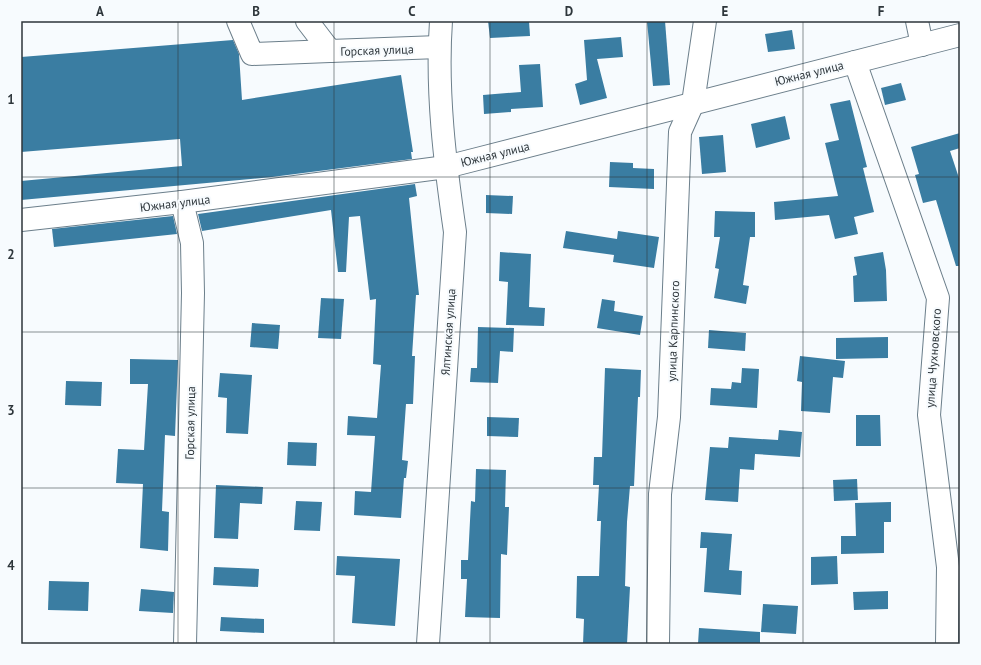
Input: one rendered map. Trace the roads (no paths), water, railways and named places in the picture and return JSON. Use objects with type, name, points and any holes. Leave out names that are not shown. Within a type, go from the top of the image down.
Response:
[{"type":"street","points":[[238,21],[252,54],[330,51]]},
{"type":"street","name":"Горская улица","points":[[306,21],[330,51],[439,47]]},
{"type":"street","name":"Ялтинская улица","points":[[428,644],[455,232],[446,167],[439,47],[440,21]]},
{"type":"street","name":"улица Карпинского","points":[[658,644],[660,494],[669,417],[680,132],[693,103],[705,21]]},
{"type":"street","points":[[917,21],[922,45]]},
{"type":"street","name":"Южная улица","points":[[21,220],[182,202],[446,167],[960,35]]},
{"type":"street","name":"улица Чухновского","points":[[855,62],[938,298],[929,415],[948,568],[947,644]]},
{"type":"street","name":"Горская улица","points":[[182,202],[192,243],[193,293],[185,644]]}]
